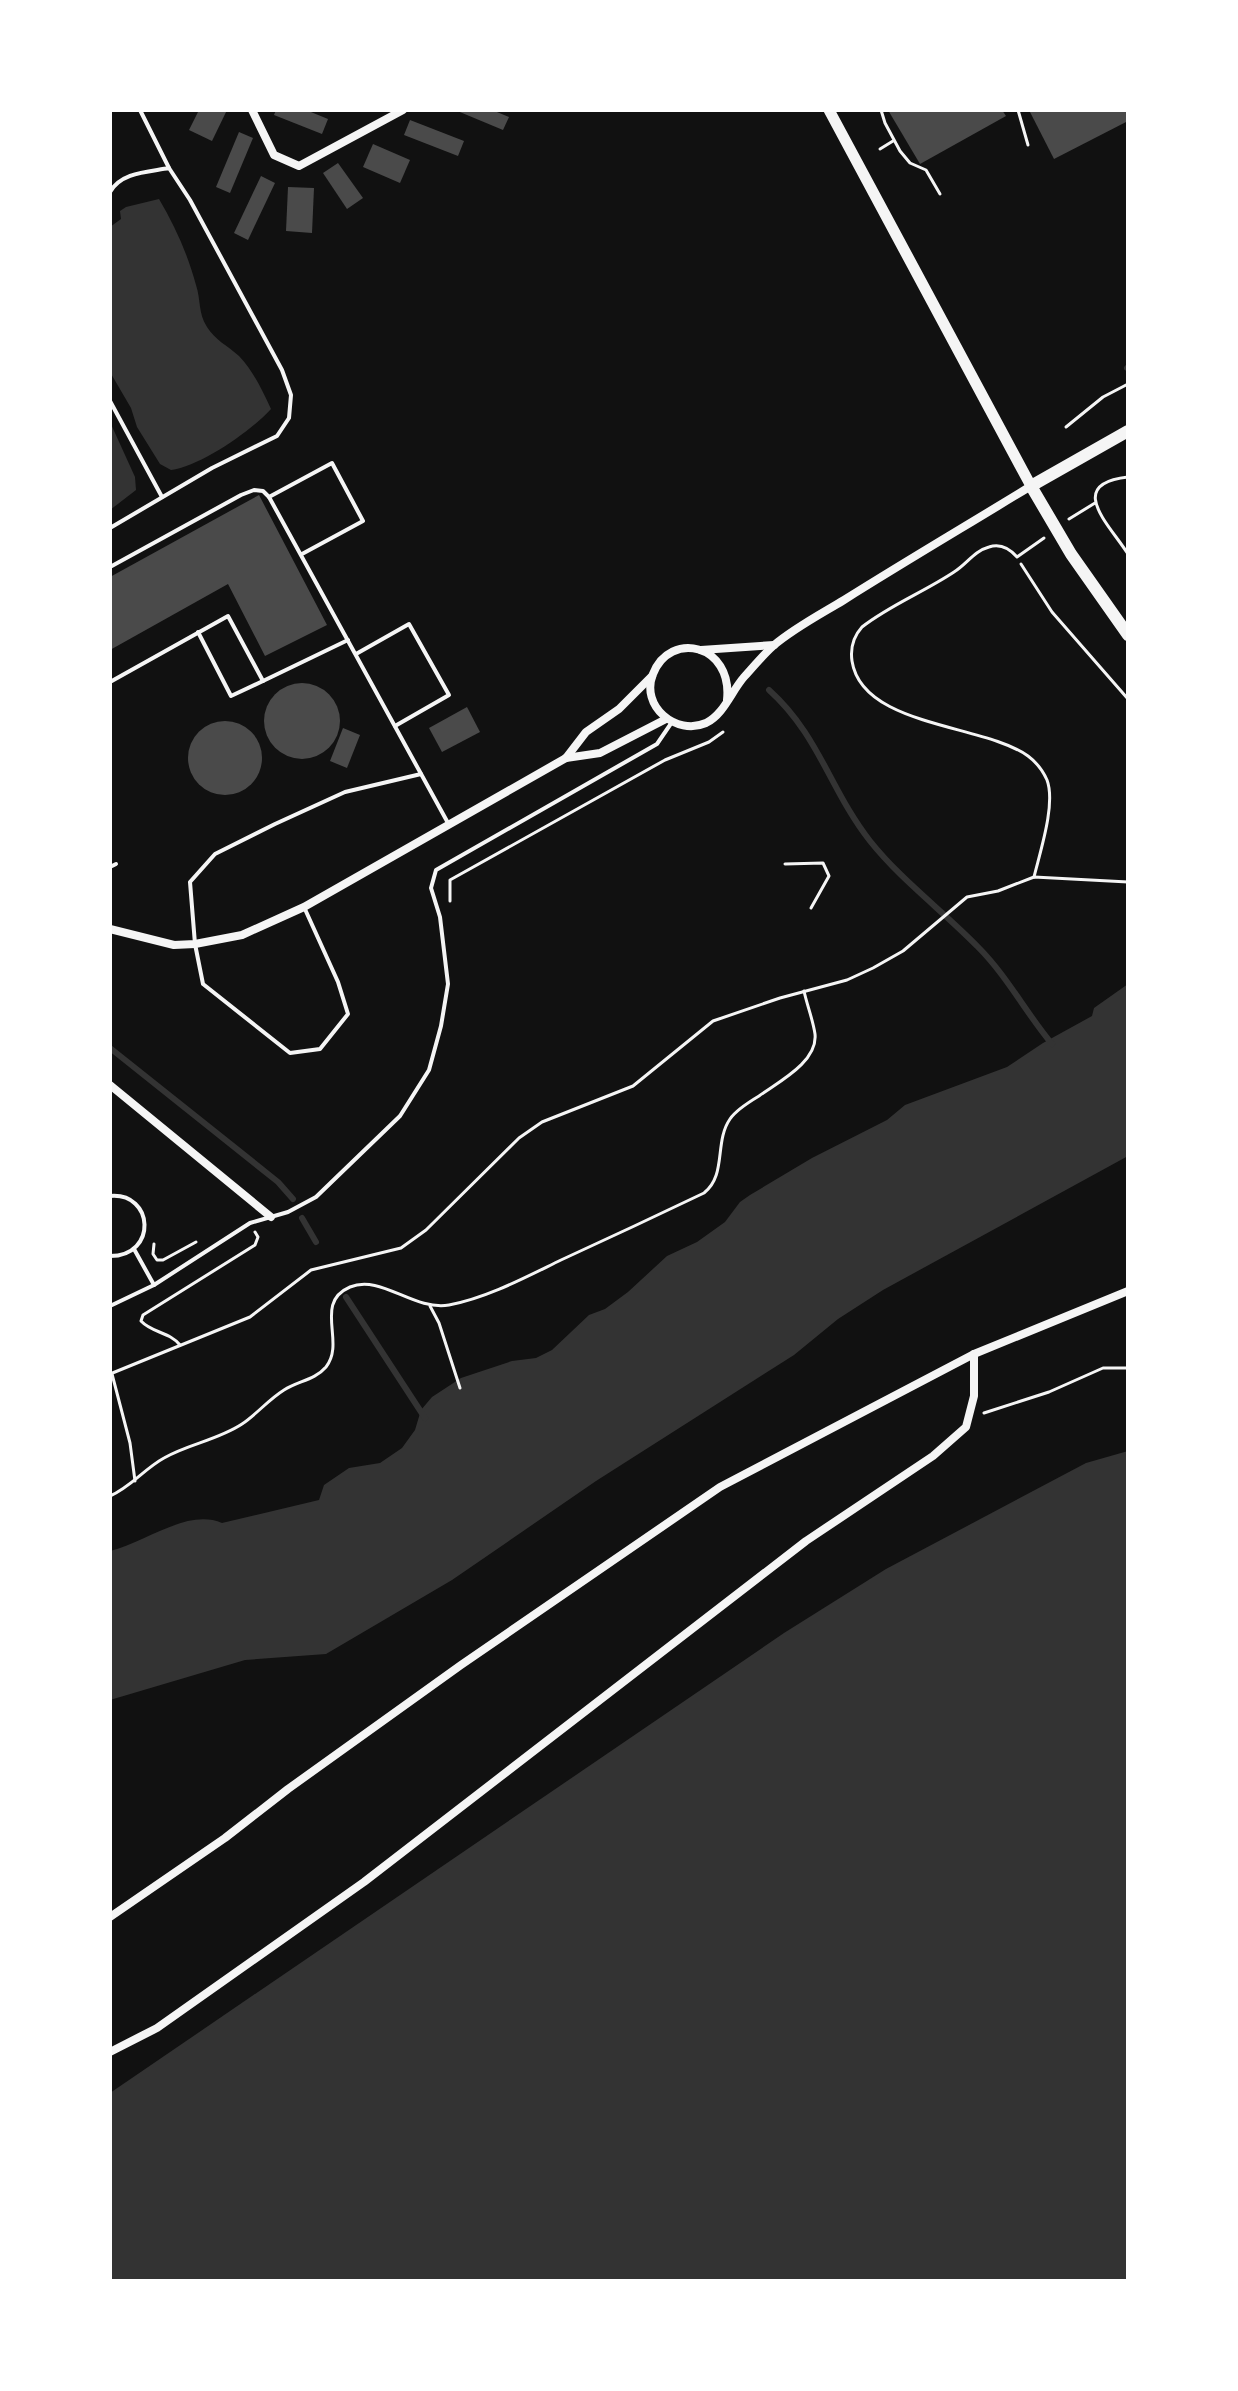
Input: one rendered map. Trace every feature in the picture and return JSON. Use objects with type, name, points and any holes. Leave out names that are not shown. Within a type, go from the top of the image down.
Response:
[{"type":"main road","points":[[829,110],[1031,486],[1071,554],[1128,635]]},
{"type":"main road","points":[[1031,486],[1128,431]]},
{"type":"street","points":[[252,110],[274,155],[299,166],[403,110]]},
{"type":"street","points":[[652,676],[652,699],[669,720],[690,726],[703,724],[714,718],[774,645],[1031,486]]},
{"type":"street","points":[[566,758],[586,732],[619,709],[671,653],[686,648],[701,650],[774,645]]},
{"type":"street","points":[[701,650],[715,657],[724,669],[729,684],[727,700]]},
{"type":"street","points":[[110,929],[174,945],[242,935],[304,907],[566,758],[600,753],[669,720]]},
{"type":"street","points":[[110,1085],[271,1217]]},
{"type":"street","points":[[110,1917],[225,1838],[461,1665],[720,1487],[974,1354],[1128,1291]]},
{"type":"street","points":[[110,2052],[157,2028],[364,1882],[806,1541],[933,1456],[966,1427],[974,1396],[974,1354]]},
{"type":"lane","points":[[110,528],[212,468],[277,436],[289,418],[291,395],[282,370],[236,283],[169,168],[140,110]]},
{"type":"lane","points":[[110,192],[114,184],[124,178],[169,168]]},
{"type":"lane","points":[[110,401],[162,497]]},
{"type":"lane","points":[[269,497],[332,463],[363,521],[302,554]]},
{"type":"lane","points":[[110,567],[241,495],[254,490],[263,491],[302,554],[449,825]]},
{"type":"lane","points":[[110,682],[228,616],[263,681]]},
{"type":"lane","points":[[356,654],[409,624],[449,695],[395,726]]},
{"type":"lane","points":[[198,632],[231,696],[348,640]]},
{"type":"lane","points":[[110,1306],[154,1285],[250,1223],[288,1212],[309,1201],[400,1116],[429,1070],[448,984],[440,917],[431,888],[436,870],[657,744],[669,720]]},
{"type":"lane","points":[[304,907],[338,982],[348,1014],[320,1049],[290,1053],[203,984],[195,944],[190,882],[215,854],[345,792],[421,774]]},
{"type":"lane","points":[[110,867],[116,864]]},
{"type":"lane","points":[[110,1196],[126,1197],[141,1211],[144,1232],[134,1249],[127,1254],[110,1256]]},
{"type":"lane","points":[[134,1249],[154,1285]]},
{"type":"path","points":[[881,110],[894,141],[910,163],[926,170],[940,194]]},
{"type":"path","points":[[1018,110],[1028,145]]},
{"type":"path","points":[[880,149],[894,141]]},
{"type":"path","points":[[1066,427],[1103,397],[1128,384]]},
{"type":"path","points":[[1128,477],[1111,479],[1099,486],[1092,504],[1128,554]]},
{"type":"path","points":[[1020,555],[1017,557],[1006,548],[994,546],[972,556],[953,573],[862,627],[853,637],[851,655],[857,681],[894,708],[1008,745],[1037,763],[1048,782],[1050,793],[1034,877]]},
{"type":"path","points":[[1021,564],[1052,612],[1128,699]]},
{"type":"path","points":[[450,901],[450,880],[665,760],[709,742],[723,732]]},
{"type":"path","points":[[785,864],[823,863],[829,876],[811,908]]},
{"type":"path","points":[[135,1481],[130,1443],[111,1374],[250,1317],[311,1270],[401,1248],[426,1230],[542,1122],[633,1086],[713,1021],[847,980],[873,968],[903,951],[967,897],[998,891],[1034,877],[1128,882]]},
{"type":"path","points":[[110,1496],[135,1481],[164,1457],[242,1424],[283,1390],[319,1375],[333,1352],[330,1315],[332,1303],[339,1293],[364,1284],[430,1305],[447,1305],[470,1299],[531,1275],[704,1193],[713,1186],[718,1172],[724,1131],[731,1116],[799,1066],[810,1051],[815,1037],[804,991]]},
{"type":"path","points":[[180,1345],[175,1339],[146,1326],[141,1321],[143,1315],[255,1245],[258,1237],[255,1232]]},
{"type":"path","points":[[155,1239],[153,1254],[157,1260],[163,1260],[201,1239]]},
{"type":"path","points":[[430,1305],[460,1388]]},
{"type":"path","points":[[968,1419],[1049,1392],[1103,1368],[1128,1368]]},
{"type":"shaded area","points":[[159,199],[189,263],[204,322],[214,336],[244,362],[271,409],[225,446],[196,462],[171,470],[160,464],[137,427],[131,408],[110,372],[110,227],[121,219],[120,211],[126,207]]},
{"type":"shaded area","points":[[110,422],[135,477],[136,490],[110,510]]},
{"type":"shaded area","points":[[1128,984],[1128,1156],[883,1290],[838,1319],[794,1355],[596,1481],[452,1580],[326,1654],[245,1660],[110,1700],[110,1551],[180,1523],[209,1520],[222,1523],[319,1500],[324,1485],[349,1468],[380,1463],[402,1448],[415,1430],[421,1410],[432,1397],[461,1378],[512,1361],[536,1358],[552,1350],[589,1315],[605,1309],[628,1292],[667,1256],[697,1242],[725,1222],[740,1202],[750,1195],[812,1158],[887,1120],[905,1105],[1007,1067],[1092,1016],[1094,1008]]},
{"type":"shaded area","points":[[1128,1451],[1128,2281],[110,2281],[110,2093],[784,1633],[886,1569],[1086,1463]]},
{"type":"building","points":[[199,110],[227,110],[212,141],[189,130]]},
{"type":"building","points":[[276,110],[306,110],[328,119],[322,134],[274,115]]},
{"type":"building","points":[[455,110],[492,110],[509,117],[503,130]]},
{"type":"building","points":[[888,110],[1002,110],[1006,116],[920,164]]},
{"type":"building","points":[[1029,110],[1128,110],[1128,121],[1054,159]]},
{"type":"building","points":[[410,120],[464,141],[458,156],[404,135]]},
{"type":"building","points":[[239,132],[253,138],[230,193],[216,187]]},
{"type":"building","points":[[373,144],[410,160],[400,183],[363,167]]},
{"type":"building","points":[[338,163],[363,198],[347,209],[323,173]]},
{"type":"building","points":[[261,176],[275,183],[248,240],[234,233]]},
{"type":"building","points":[[288,187],[314,188],[312,233],[286,231]]},
{"type":"building","points":[[259,495],[327,625],[265,656],[228,584],[110,650],[110,577]]},
{"type":"building","points":[[302,683],[316,686],[329,694],[337,707],[340,721],[337,735],[329,748],[316,756],[302,759],[288,756],[275,748],[267,735],[264,721],[267,707],[275,694],[288,686]]},
{"type":"building","points":[[467,707],[480,732],[442,752],[429,728]]},
{"type":"building","points":[[218,721],[232,721],[246,727],[256,737],[262,758],[260,772],[246,789],[232,795],[218,795],[204,789],[194,779],[188,765],[188,751],[194,737],[204,727]]},
{"type":"building","points":[[343,728],[360,735],[347,768],[330,761]]},
{"type":"waterway","points":[[769,690],[800,725],[870,841],[988,958],[1052,1044]]},
{"type":"waterway","points":[[110,1048],[278,1182],[293,1199]]},
{"type":"waterway","points":[[302,1218],[316,1242]]},
{"type":"waterway","points":[[346,1297],[425,1418]]}]
